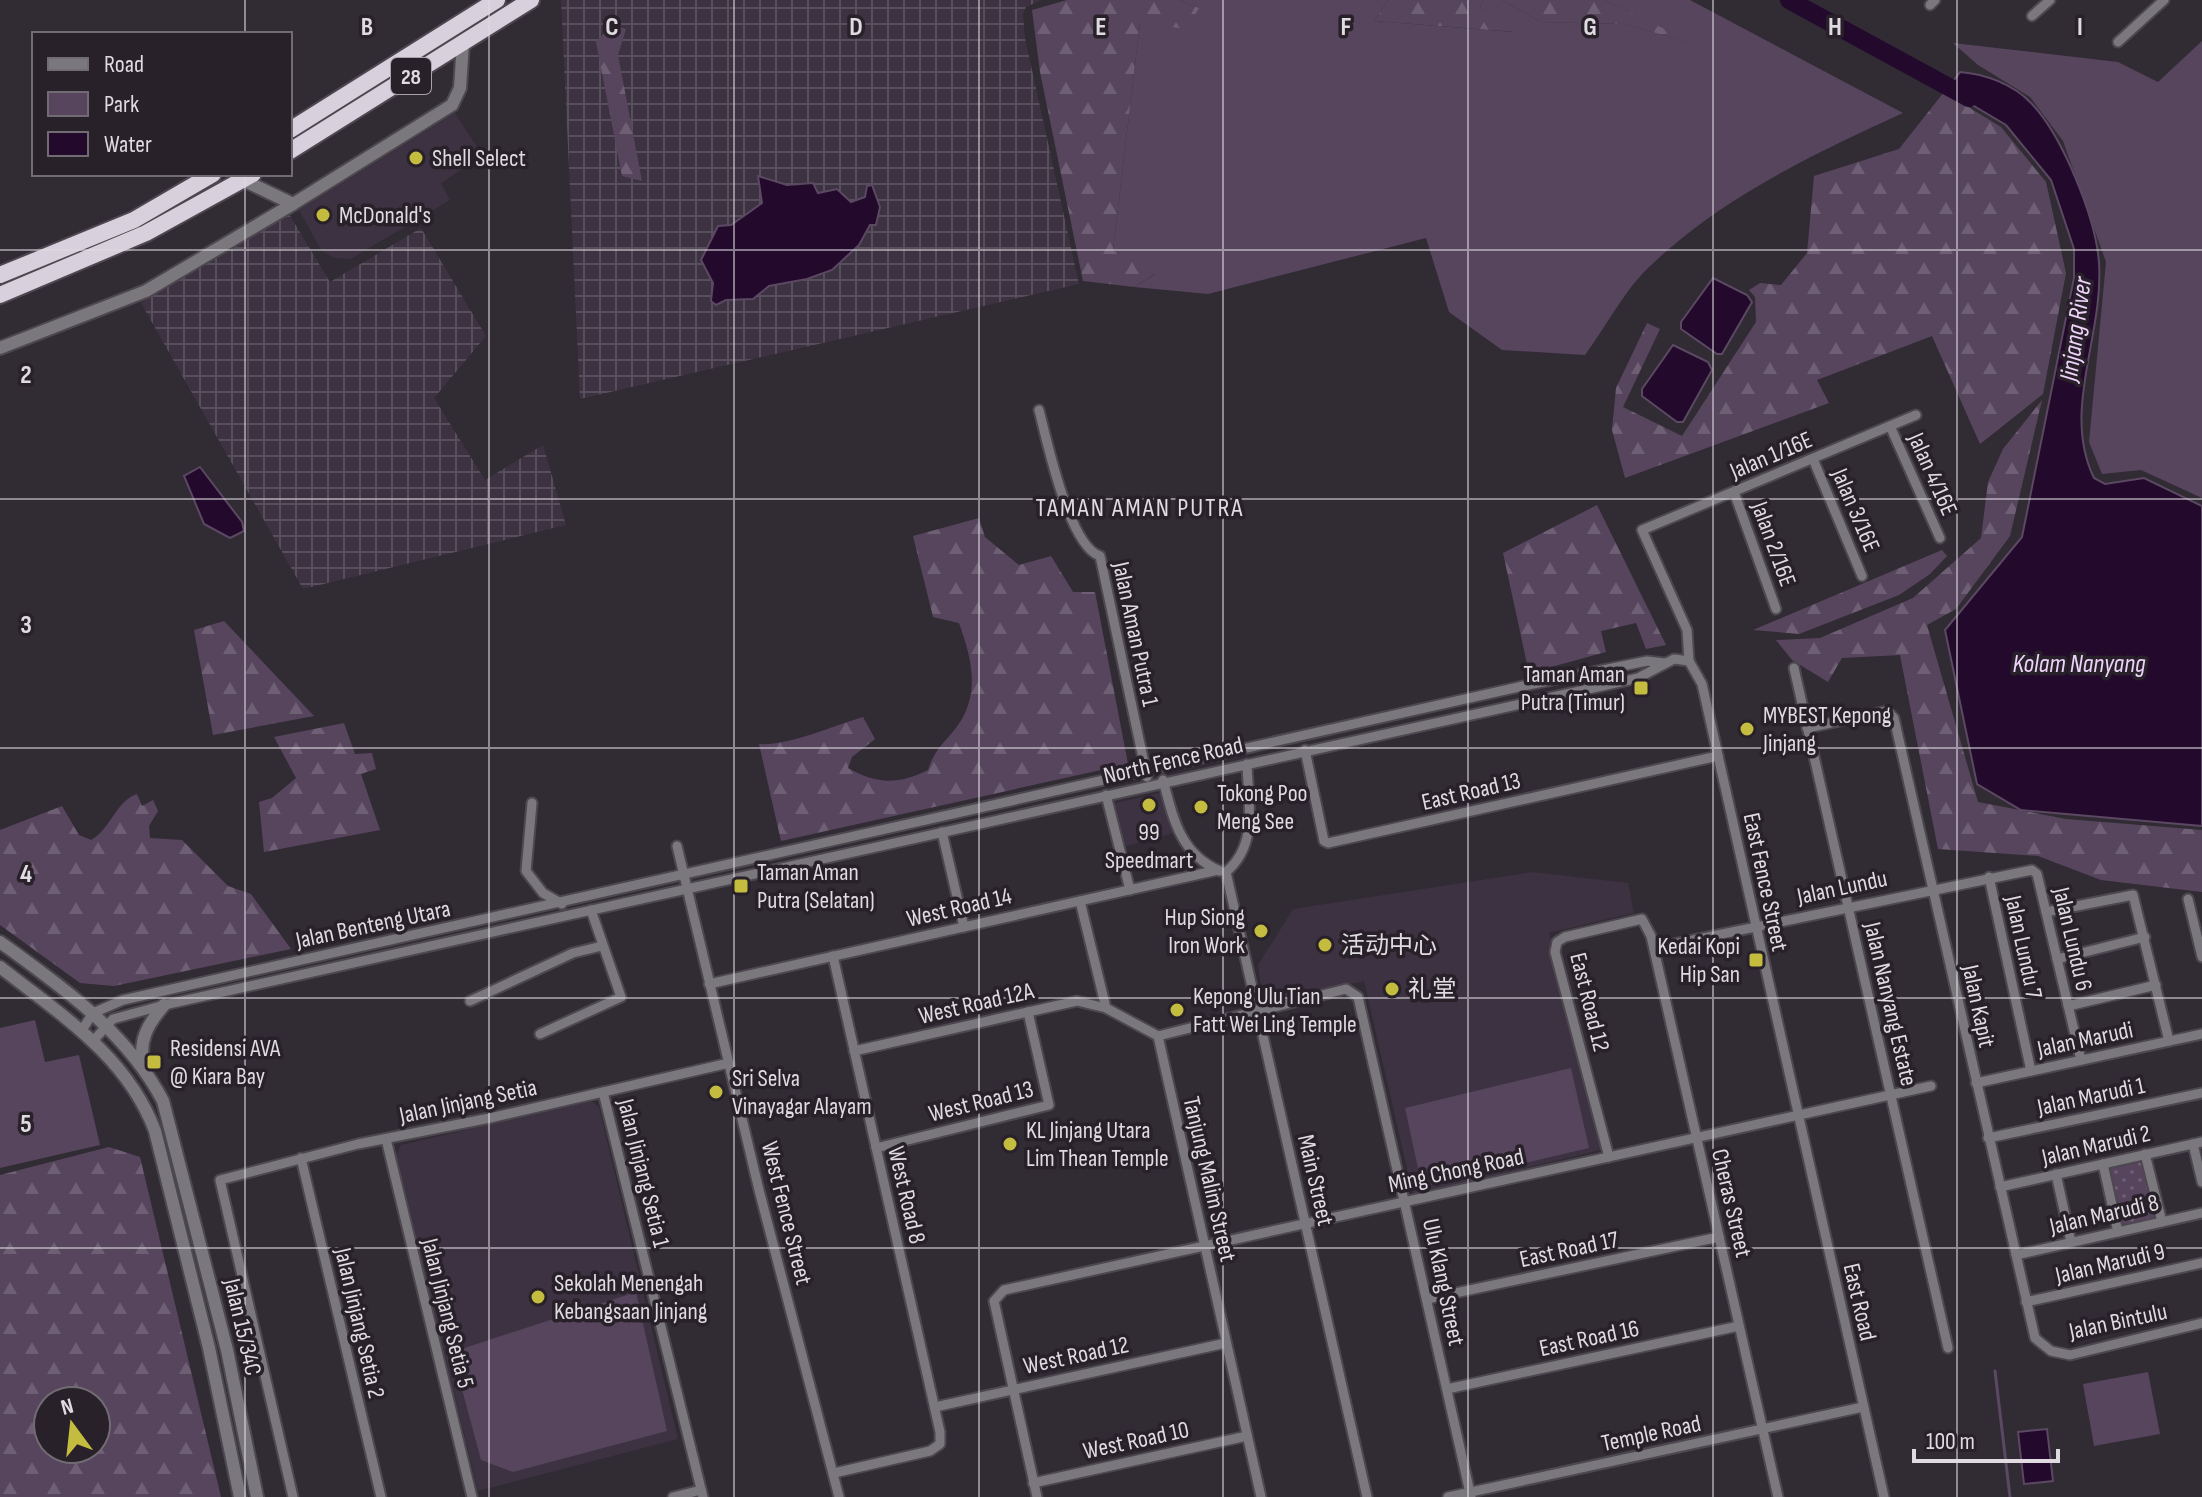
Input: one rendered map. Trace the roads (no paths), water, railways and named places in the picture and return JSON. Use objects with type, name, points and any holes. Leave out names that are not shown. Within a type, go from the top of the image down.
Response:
[{"type":"highway","name":"28","points":[[292,129],[497,0]]},
{"type":"highway","name":"28","points":[[292,150],[531,0]]},
{"type":"highway","points":[[0,275],[134,220],[210,176]]},
{"type":"highway","points":[[0,295],[146,233],[248,177]]},
{"type":"street","points":[[2032,16],[2050,0]]},
{"type":"street","points":[[2118,42],[2164,0]]},
{"type":"street","points":[[0,348],[146,291],[452,105],[460,88],[463,43]]},
{"type":"street","points":[[248,177],[293,204]]},
{"type":"street","name":"Jalan Aman Putra 1","points":[[1039,410],[1058,479],[1075,525],[1086,548],[1100,556],[1149,785]]},
{"type":"street","name":"Jalan 1/16E","points":[[1642,530],[1916,415]]},
{"type":"street","name":"Jalan 4/16E","points":[[1890,426],[1940,538]]},
{"type":"street","name":"Jalan 3/16E","points":[[1813,459],[1862,576]]},
{"type":"street","name":"Jalan 2/16E","points":[[1734,492],[1776,609]]},
{"type":"street","name":"East Fence Street","points":[[1642,530],[1687,630],[1689,661],[1702,684],[1797,1115]]},
{"type":"street","name":"North Fence Road","points":[[687,889],[1638,678],[1674,659],[1689,661]]},
{"type":"street","name":"North Fence Road","points":[[683,875],[1523,686],[1647,661],[1664,663]]},
{"type":"street","name":"Jalan Nanyang Estate","points":[[1794,668],[1948,1348]]},
{"type":"street","name":"Jalan Kapit","points":[[1807,728],[1887,711],[1894,718],[2026,1302]]},
{"type":"street","name":"East Road 13","points":[[1305,750],[1324,841],[1328,843],[1718,756]]},
{"type":"street","points":[[1160,769],[1178,833],[1190,850],[1222,871],[1236,863],[1248,835],[1247,764]]},
{"type":"street","points":[[1106,795],[1130,890]]},
{"type":"street","points":[[532,803],[526,871],[543,893],[562,904]]},
{"type":"street","points":[[942,832],[964,927]]},
{"type":"street","name":"West Fence Street","points":[[677,846],[839,1497]]},
{"type":"street","points":[[777,853],[780,868]]},
{"type":"street","name":"Jalan Lundu","points":[[1654,948],[2025,870],[2037,874]]},
{"type":"street","name":"West Road 14","points":[[709,984],[1222,871]]},
{"type":"street","name":"Main Street","points":[[1222,871],[1257,1011],[1367,1497]]},
{"type":"street","name":"Jalan Lundu 6","points":[[2037,874],[2081,1060]]},
{"type":"street","name":"Jalan Benteng Utara","points":[[93,1013],[123,1000],[683,875]]},
{"type":"street","name":"Jalan Lundu 7","points":[[1989,877],[2031,1071]]},
{"type":"street","name":"Jalan Benteng Utara","points":[[93,1041],[106,1026],[123,1015],[687,889]]},
{"type":"street","points":[[2046,912],[2133,895],[2169,1041]]},
{"type":"street","points":[[2188,899],[2202,957]]},
{"type":"street","points":[[1080,901],[1106,1008],[1158,1036],[1257,1011]]},
{"type":"street","points":[[540,1034],[621,997],[591,910]]},
{"type":"street","name":"Cheras Street","points":[[1642,919],[1654,948],[1778,1497]]},
{"type":"street","name":"East Road 12","points":[[1609,1157],[1555,952],[1557,942],[1565,937],[1642,919]]},
{"type":"street","points":[[2057,959],[2145,937]]},
{"type":"street","name":"Jalan 15/34C","points":[[0,942],[106,1026],[144,1068],[168,1114],[227,1350],[257,1497]]},
{"type":"street","points":[[470,1001],[573,953],[602,946]]},
{"type":"street","name":"West Road 8","points":[[833,956],[935,1407],[940,1444],[930,1451],[834,1473]]},
{"type":"street","name":"Jalan 15/34C","points":[[0,967],[82,1030],[122,1070],[145,1105],[166,1173],[240,1497]]},
{"type":"street","points":[[2068,1006],[2156,985]]},
{"type":"street","name":"Ulu Klang Street","points":[[1257,1011],[1346,989],[1358,997],[1470,1495]]},
{"type":"street","name":"West Road 12A","points":[[854,1051],[1077,1001],[1106,1008]]},
{"type":"street","points":[[144,1068],[142,1043],[145,1030],[164,1005]]},
{"type":"street","name":"West Road 13","points":[[876,1148],[1049,1105],[1028,1012]]},
{"type":"street","points":[[82,1030],[93,1013]]},
{"type":"street","name":"Jalan Marudi","points":[[1976,1083],[2202,1034]]},
{"type":"street","name":"Tanjung Malim Street","points":[[1158,1036],[1261,1497]]},
{"type":"street","name":"Jalan Jinjang Setia","points":[[293,1497],[219,1184],[225,1177],[729,1063]]},
{"type":"street","name":"Ming Chong Road","points":[[1013,1389],[994,1301],[1004,1290],[1931,1086]]},
{"type":"street","name":"Jalan Jinjang Setia 1","points":[[603,1092],[702,1493]]},
{"type":"street","name":"Jalan Marudi 1","points":[[1988,1138],[2202,1093]]},
{"type":"street","name":"East Road","points":[[1797,1115],[1884,1497]]},
{"type":"street","name":"Jalan Jinjang Setia 5","points":[[386,1139],[472,1497]]},
{"type":"street","points":[[2198,1143],[2202,1182]]},
{"type":"street","name":"Jalan Marudi 2","points":[[2000,1187],[2198,1143]]},
{"type":"street","points":[[2145,1154],[2162,1222]]},
{"type":"street","name":"Jalan Jinjang Setia 2","points":[[301,1158],[381,1497]]},
{"type":"street","points":[[2103,1164],[2118,1232]]},
{"type":"street","points":[[2056,1174],[2071,1242]]},
{"type":"street","name":"Jalan Marudi 8","points":[[2016,1255],[2202,1213]]},
{"type":"street","name":"East Road 17","points":[[1427,1299],[1719,1237]]},
{"type":"street","name":"Jalan Marudi 9","points":[[2026,1302],[2202,1263]]},
{"type":"street","name":"Jalan Bintulu","points":[[2026,1302],[2035,1338],[2051,1351],[2070,1355],[2202,1323]]},
{"type":"street","name":"East Road 16","points":[[1447,1389],[1739,1326]]},
{"type":"street","name":"West Road 12","points":[[935,1407],[1226,1343]]},
{"type":"street","points":[[1013,1389],[1037,1497]]},
{"type":"street","name":"Temple Road","points":[[1448,1497],[1470,1495],[1863,1407]]},
{"type":"street","name":"West Road 10","points":[[1033,1483],[1247,1436]]},
{"type":"street","points":[[673,1497],[702,1493]]},
{"type":"water","name":"Kolam Nanyang","points":[[1960,72],[1998,81],[2016,90],[2031,103],[2054,135],[2084,201],[2099,263],[2096,318],[2082,399],[2085,452],[2094,478],[2105,484],[2144,478],[2202,506],[2202,826],[2021,810],[1977,784],[1945,630],[2022,537],[2074,278],[2074,249],[2051,180],[2006,125],[1947,90]]},
{"type":"water","points":[[758,176],[787,185],[813,183],[818,193],[837,189],[851,202],[865,197],[867,186],[872,185],[880,207],[876,225],[870,225],[859,245],[832,270],[807,279],[769,286],[753,299],[726,300],[716,305],[711,301],[713,283],[701,260],[718,226],[731,225],[762,203]]},
{"type":"water","points":[[1713,278],[1747,295],[1752,302],[1722,354],[1717,354],[1681,329],[1681,322]]},
{"type":"water","points":[[1673,345],[1708,362],[1712,370],[1683,422],[1677,422],[1642,396],[1642,389]]},
{"type":"water","points":[[200,467],[242,522],[244,531],[230,538],[204,524],[184,476]]},
{"type":"water","points":[[2047,1429],[2053,1481],[2024,1484],[2018,1432]]},
{"type":"waterway","name":"Jinjang River","points":[[1789,0],[1969,98]]},
{"type":"waterway","points":[[1995,1371],[2010,1497]]},
{"type":"place","name":"Shell Select","points":[[416,158]]},
{"type":"place","name":"McDonald's","points":[[323,215]]},
{"type":"place","name":"Taman Aman Putra (Timur)","points":[[1641,688]]},
{"type":"place","name":"MYBEST Kepong Jinjang","points":[[1747,729]]},
{"type":"place","name":"99 Speedmart","points":[[1149,805]]},
{"type":"place","name":"Tokong Poo Meng See","points":[[1201,807]]},
{"type":"place","name":"Taman Aman Putra (Selatan)","points":[[741,886]]},
{"type":"place","name":"Hup Siong Iron Work","points":[[1261,931]]},
{"type":"place","name":"活动中心","points":[[1325,945]]},
{"type":"place","name":"Kedai Kopi Hip San","points":[[1756,960]]},
{"type":"place","name":"礼堂","points":[[1392,989]]},
{"type":"place","name":"Kepong Ulu Tian Fatt Wei Ling Temple","points":[[1177,1010]]},
{"type":"place","name":"Residensi AVA @ Kiara Bay","points":[[154,1062]]},
{"type":"place","name":"Sri Selva Vinayagar Alayam","points":[[716,1092]]},
{"type":"place","name":"KL Jinjang Utara Lim Thean Temple","points":[[1010,1144]]},
{"type":"place","name":"Sekolah Menengah Kebangsaan Jinjang","points":[[538,1297]]},
{"type":"district","name":"TAMAN AMAN PUTRA","points":[[1140,507]]}]
